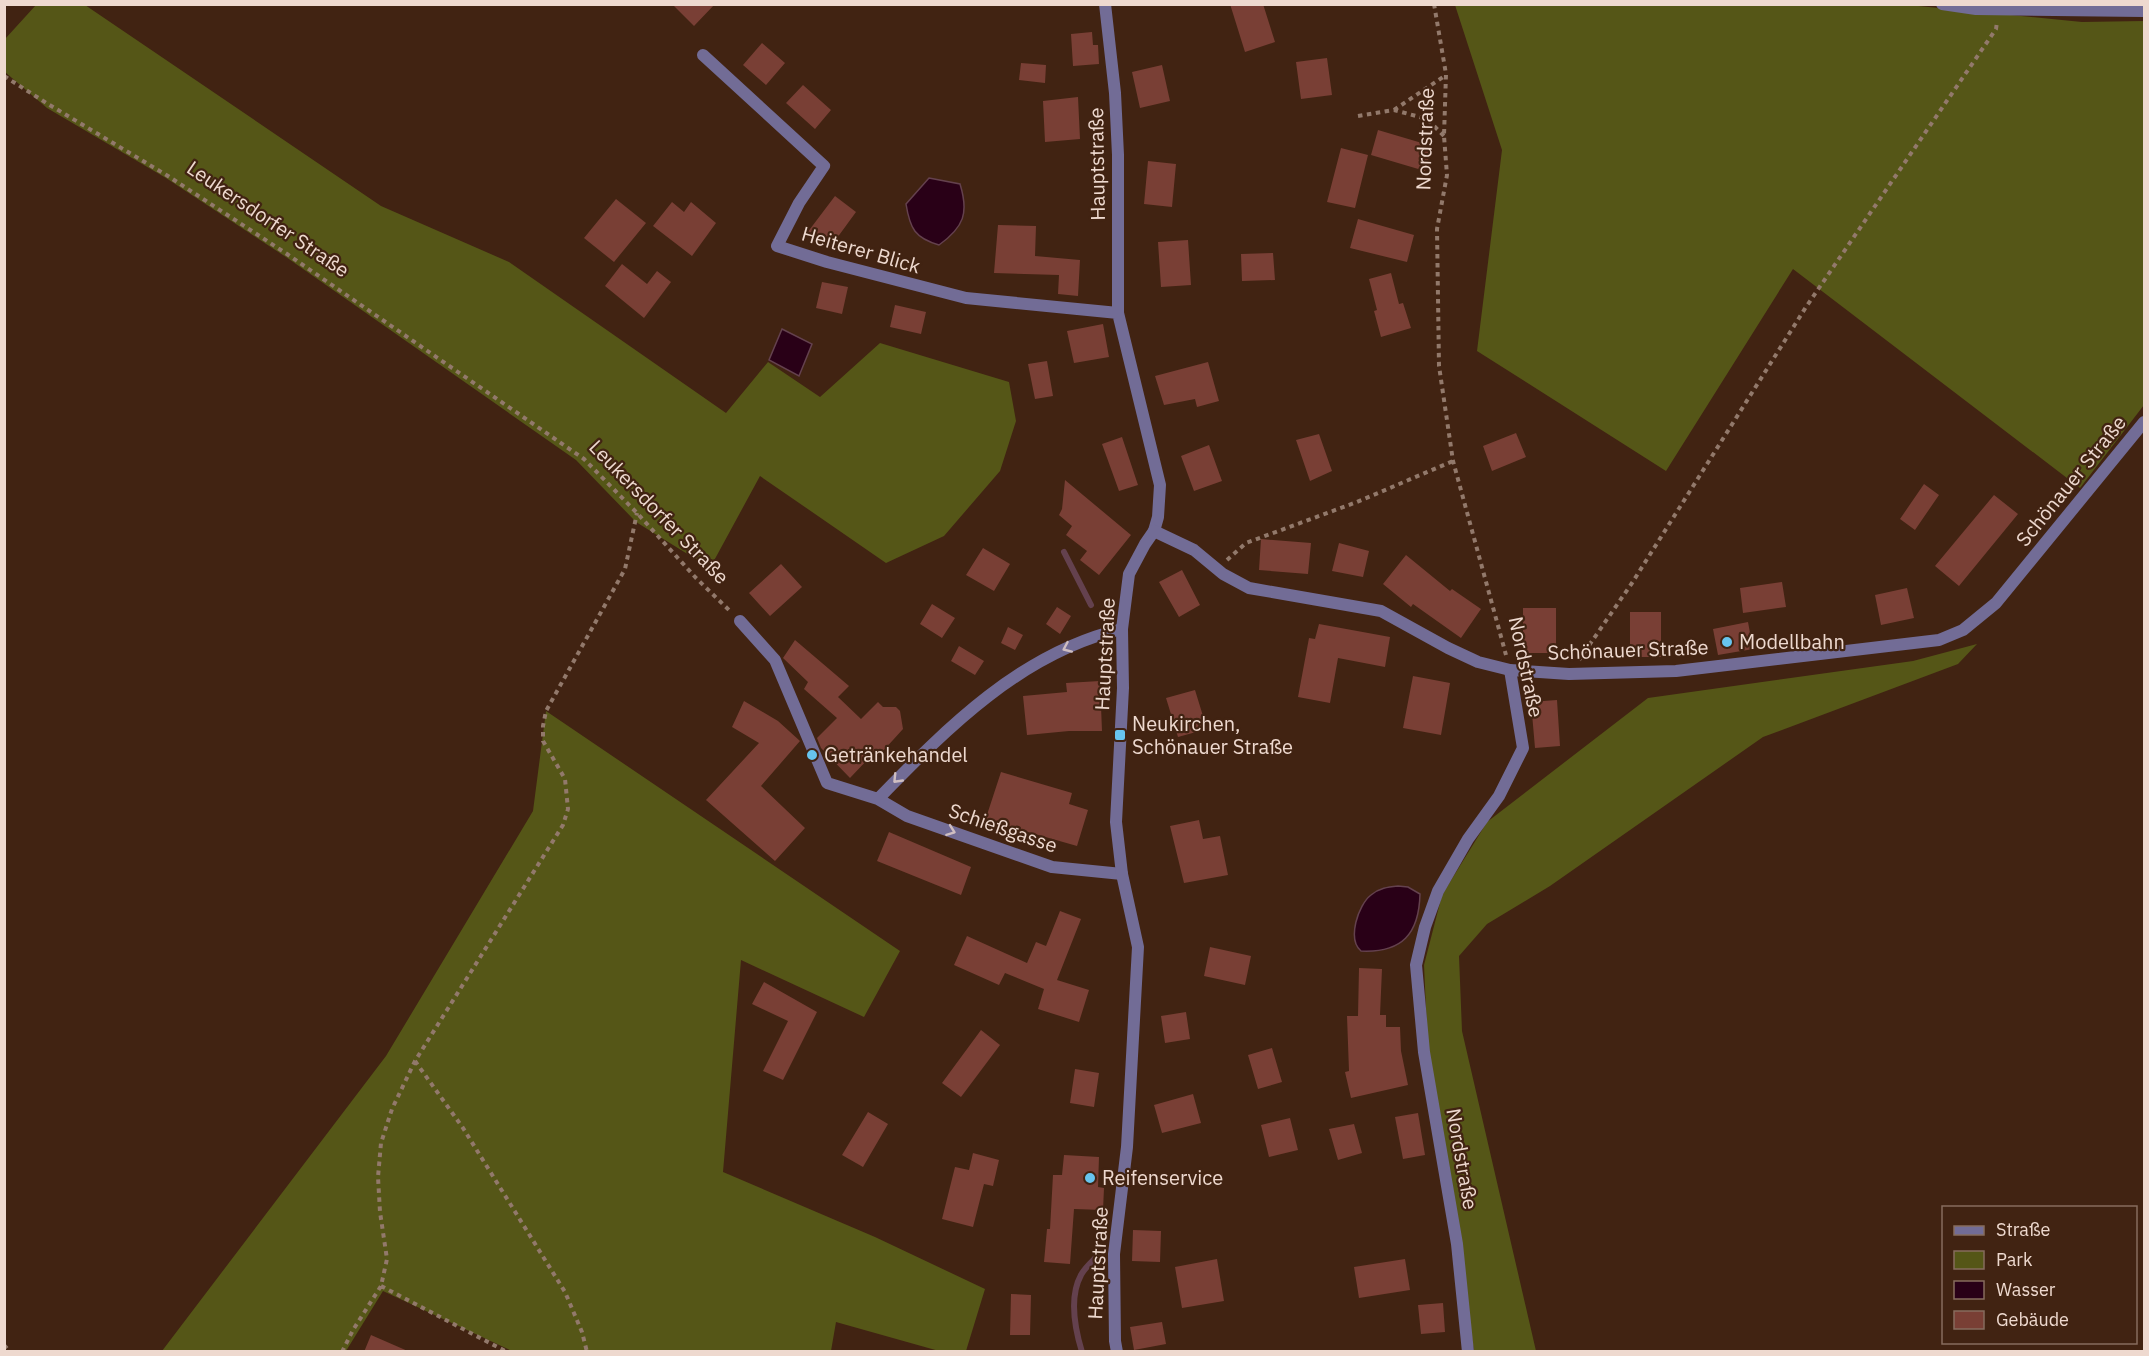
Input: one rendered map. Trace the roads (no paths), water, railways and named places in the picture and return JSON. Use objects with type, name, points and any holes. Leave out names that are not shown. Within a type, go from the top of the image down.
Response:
[{"type":"street","name":"Hauptstraße","points":[[1105,4],[1115,93],[1118,155],[1118,313],[1160,485],[1158,517],[1154,531],[1129,574],[1122,629],[1123,688],[1116,822],[1122,874],[1137,947],[1127,1147],[1114,1254],[1114,1341],[1117,1352]]},
{"type":"street","points":[[1942,4],[2000,9],[2145,11]]},
{"type":"street","name":"Heiterer Blick","points":[[703,55],[824,166],[799,203],[777,246],[827,262],[966,298],[1118,313]]},
{"type":"street","name":"Schönauer Straße","points":[[1154,531],[1194,550],[1217,569],[1249,588],[1381,611],[1478,662],[1510,670],[1569,674],[1676,672],[1938,640],[1963,630],[1996,603],[2145,422]]},
{"type":"street","points":[[740,621],[775,660],[827,783],[878,799],[934,742],[997,689],[1047,657],[1098,635],[1122,629]]},
{"type":"street","name":"Nordstraße","points":[[1468,1352],[1457,1244],[1424,1052],[1416,965],[1425,927],[1438,891],[1468,839],[1499,796],[1523,748],[1510,670]]},
{"type":"street","name":"Schießgasse","points":[[878,799],[907,816],[1052,867],[1122,874]]},
{"type":"water","points":[[929,178],[960,184],[963,194],[962,219],[954,232],[939,245],[919,236],[909,220],[906,204]]},
{"type":"water","points":[[782,329],[812,344],[799,376],[769,360]]},
{"type":"water","points":[[1398,886],[1408,887],[1420,894],[1419,908],[1412,930],[1405,938],[1387,949],[1361,951],[1357,946],[1355,931],[1362,906],[1377,891]]},
{"type":"waterway","points":[[1064,552],[1091,605]]},
{"type":"waterway","points":[[1082,1352],[1075,1323],[1075,1293],[1083,1272],[1100,1253]]},
{"type":"place","name":"Modellbahn","points":[[1727,642]]},
{"type":"place","name":"Neukirchen, Schönauer Straße","points":[[1120,735]]},
{"type":"place","name":"Getränkehandel","points":[[812,755]]},
{"type":"place","name":"Reifenservice","points":[[1090,1178]]}]
